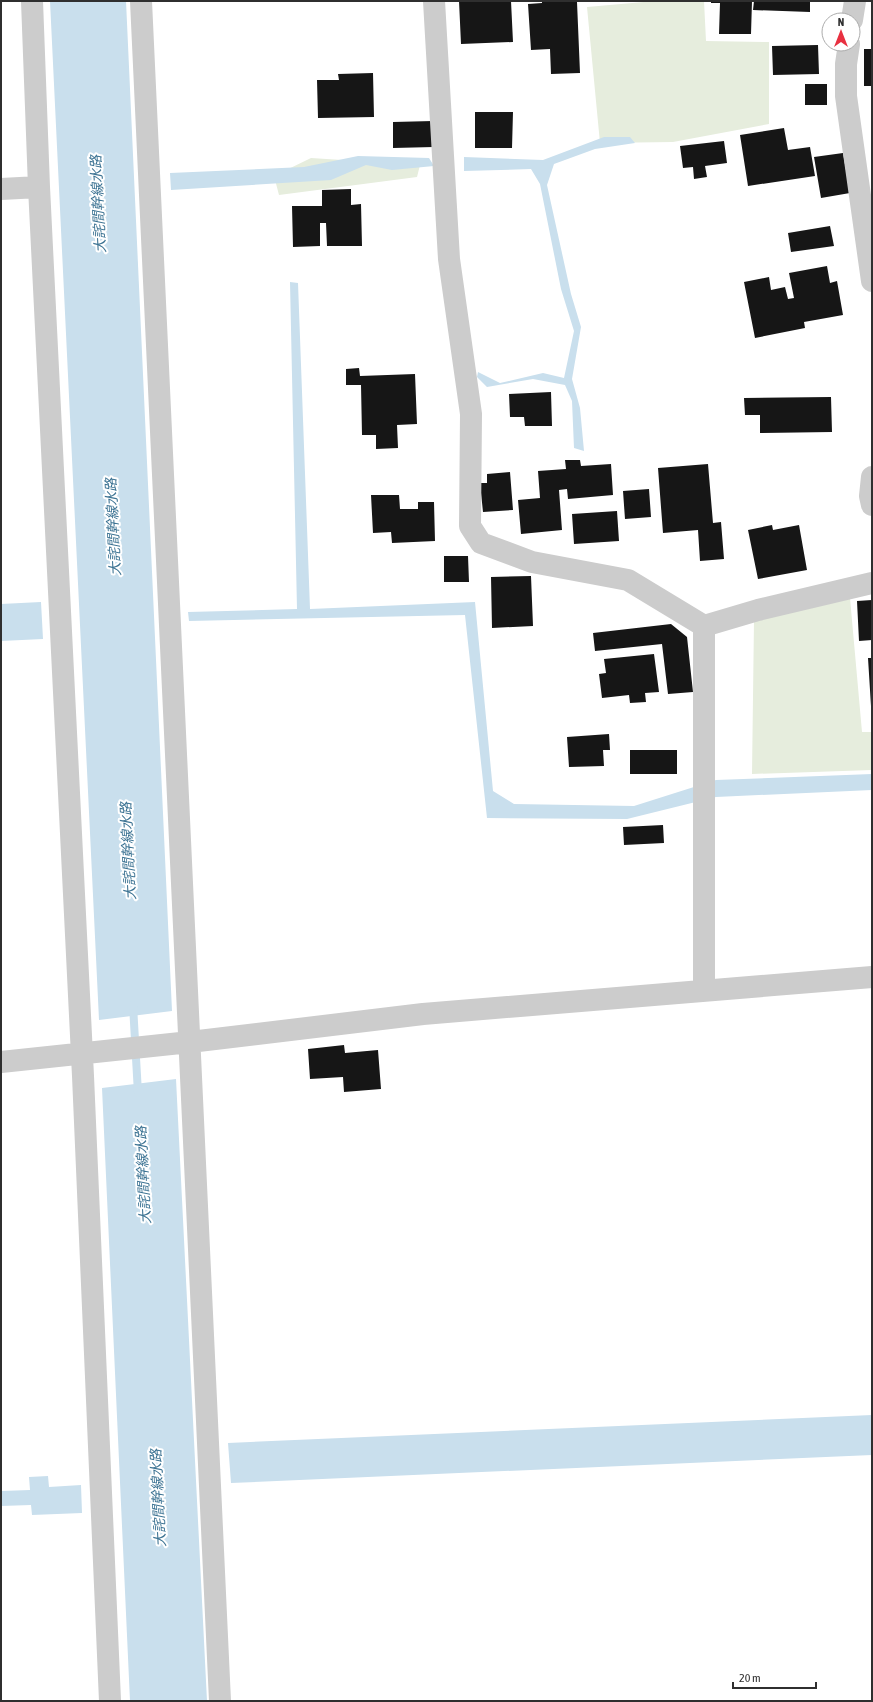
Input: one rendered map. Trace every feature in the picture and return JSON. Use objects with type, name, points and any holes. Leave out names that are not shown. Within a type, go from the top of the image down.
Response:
[{"type":"street","points":[[32,1],[39,187],[82,1054],[110,1701]]},
{"type":"street","points":[[141,1],[220,1701]]},
{"type":"street","points":[[434,1],[450,259],[471,414],[470,526],[481,543],[532,562],[628,580],[704,626],[758,610],[872,583]]},
{"type":"street","points":[[853,12],[854,1]]},
{"type":"street","points":[[848,52],[846,64],[846,96],[872,281]]},
{"type":"street","points":[[1,189],[39,187]]},
{"type":"street","points":[[872,476],[870,496],[872,505]]},
{"type":"street","points":[[704,626],[704,991]]},
{"type":"street","points":[[1,1062],[156,1046],[423,1014],[872,977]]},
{"type":"green space","points":[[655,1],[704,1],[706,41],[769,42],[769,124],[673,142],[600,143],[587,7]]},
{"type":"green space","points":[[311,158],[420,165],[417,177],[279,195],[274,176]]},
{"type":"green space","points":[[850,598],[862,732],[872,732],[872,770],[752,774],[754,620]]},
{"type":"water","points":[[50,1],[126,1],[172,1011],[99,1020]]},
{"type":"water","points":[[604,137],[630,137],[635,143],[595,149],[554,164],[547,185],[571,294],[581,327],[572,379],[580,408],[584,451],[574,448],[572,401],[565,385],[533,379],[487,387],[477,377],[478,372],[500,383],[543,373],[564,378],[574,331],[561,289],[540,184],[531,169],[464,171],[464,157],[543,160]]},
{"type":"water","points":[[358,156],[429,158],[434,166],[392,170],[366,165],[331,180],[171,190],[170,173],[304,167]]},
{"type":"water","points":[[290,282],[298,283],[310,609],[475,602],[493,791],[514,804],[634,806],[716,780],[872,774],[872,790],[716,797],[627,819],[487,818],[465,615],[189,621],[188,612],[297,609]]},
{"type":"water","points":[[41,602],[43,639],[1,641],[1,604]]},
{"type":"water","points":[[176,1079],[207,1701],[130,1701],[102,1088]]},
{"type":"water","points":[[872,1415],[872,1455],[231,1483],[228,1443]]},
{"type":"water","points":[[48,1476],[49,1487],[81,1485],[82,1513],[32,1515],[31,1505],[1,1506],[1,1491],[30,1490],[29,1477]]},
{"type":"building","points":[[459,1],[511,1],[513,42],[461,44]]},
{"type":"building","points":[[542,1],[577,2],[580,73],[551,74],[550,49],[531,50],[528,4],[542,3]]},
{"type":"building","points":[[711,1],[752,1],[751,34],[719,34],[720,3],[711,3]]},
{"type":"building","points":[[754,1],[810,1],[810,12],[753,10]]},
{"type":"building","points":[[818,45],[819,74],[773,75],[772,46]]},
{"type":"building","points":[[864,49],[872,49],[872,86],[864,86]]},
{"type":"building","points":[[373,73],[374,117],[318,118],[317,80],[339,80],[338,74]]},
{"type":"building","points":[[805,84],[827,84],[827,105],[805,105]]},
{"type":"building","points":[[475,112],[513,112],[512,148],[475,148]]},
{"type":"building","points":[[433,121],[434,147],[393,148],[393,122]]},
{"type":"building","points":[[784,128],[788,150],[810,147],[815,176],[748,186],[740,135]]},
{"type":"building","points":[[724,141],[727,163],[705,166],[707,177],[694,179],[693,167],[683,168],[680,146]]},
{"type":"building","points":[[843,153],[850,193],[821,198],[814,157]]},
{"type":"building","points":[[351,189],[351,205],[361,204],[362,246],[327,246],[326,223],[320,223],[320,246],[293,247],[292,206],[322,206],[322,190]]},
{"type":"building","points":[[830,226],[834,246],[791,252],[788,233]]},
{"type":"building","points":[[827,266],[830,283],[837,281],[843,315],[804,322],[805,328],[755,338],[744,282],[769,277],[771,290],[785,287],[788,299],[794,298],[789,273]]},
{"type":"building","points":[[359,368],[360,376],[415,374],[417,424],[397,425],[398,448],[376,449],[376,435],[362,435],[361,385],[346,385],[346,369]]},
{"type":"building","points":[[551,392],[552,426],[525,426],[524,417],[510,417],[509,394]]},
{"type":"building","points":[[831,397],[832,432],[760,433],[760,415],[745,415],[744,398]]},
{"type":"building","points":[[565,460],[580,460],[581,466],[611,464],[613,495],[568,499],[567,489],[559,490],[562,530],[521,534],[518,500],[540,498],[538,471],[566,469]]},
{"type":"building","points":[[708,464],[713,523],[721,522],[724,559],[700,561],[698,530],[663,533],[658,468]]},
{"type":"building","points":[[510,472],[513,510],[483,512],[480,483],[487,483],[487,474]]},
{"type":"building","points":[[649,489],[651,517],[625,519],[623,491]]},
{"type":"building","points":[[371,495],[399,495],[400,509],[418,509],[418,502],[434,502],[435,541],[392,543],[391,532],[373,533]]},
{"type":"building","points":[[617,511],[619,541],[574,544],[572,514]]},
{"type":"building","points":[[772,525],[773,530],[799,525],[807,570],[758,579],[748,530]]},
{"type":"building","points":[[444,556],[468,556],[469,582],[444,582]]},
{"type":"building","points":[[531,576],[533,626],[492,628],[491,577]]},
{"type":"building","points":[[872,600],[872,640],[859,641],[857,601]]},
{"type":"building","points":[[671,624],[687,637],[693,692],[668,694],[662,644],[595,651],[593,633]]},
{"type":"building","points":[[654,654],[659,692],[645,693],[646,702],[630,703],[629,695],[602,698],[599,674],[606,673],[604,659]]},
{"type":"building","points":[[868,658],[872,658],[872,706],[871,706]]},
{"type":"building","points":[[609,734],[610,750],[603,750],[604,766],[569,767],[567,737]]},
{"type":"building","points":[[630,750],[677,750],[677,774],[630,774]]},
{"type":"building","points":[[663,825],[664,843],[624,845],[623,827]]},
{"type":"building","points":[[344,1045],[345,1053],[378,1050],[381,1089],[344,1092],[343,1077],[310,1079],[308,1049]]},
{"type":"waterway","name":"大詫間幹線水路","points":[[133,1005],[138,1093]]}]
